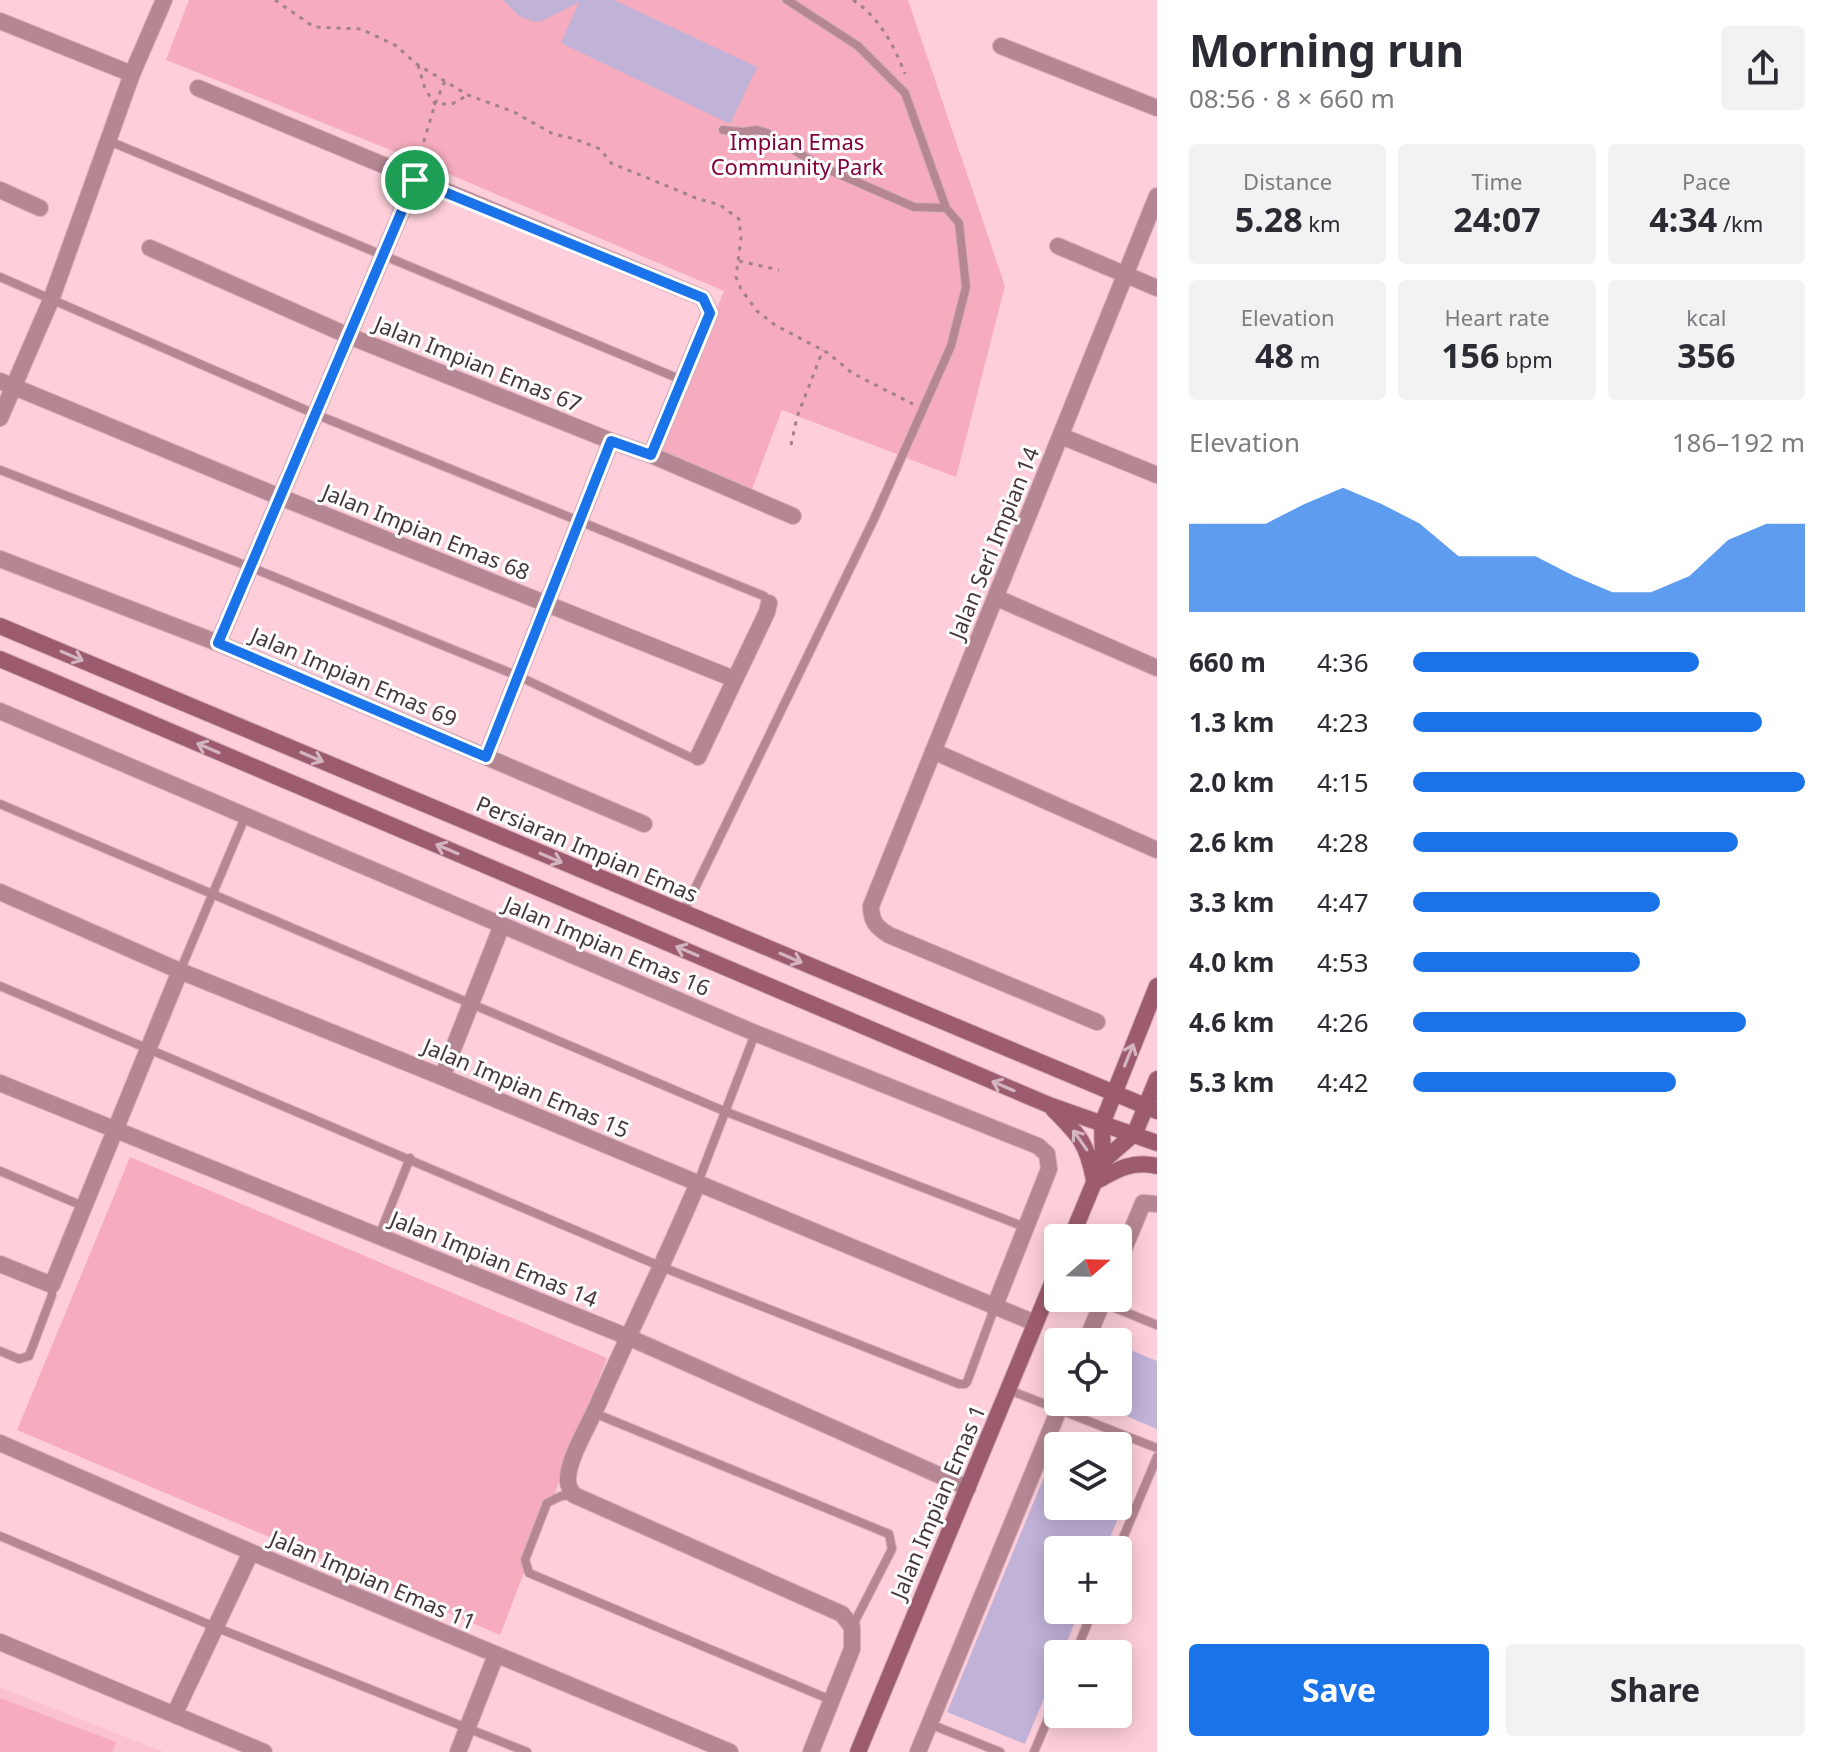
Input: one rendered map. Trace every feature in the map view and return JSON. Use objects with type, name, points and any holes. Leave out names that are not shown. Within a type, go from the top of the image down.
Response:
[{"type":"main road","name":"Persiaran Impian Emas","points":[[1,626],[1151,1109]]},
{"type":"main road","points":[[0,659],[1049,1105],[1157,1143]]},
{"type":"main road","points":[[1077,1224],[1103,1161],[1102,1124],[1157,986]]},
{"type":"main road","points":[[1103,1161],[1135,1133],[1151,1109],[1157,1079]]},
{"type":"main road","points":[[1049,1105],[1081,1138],[1089,1153],[1095,1182]]},
{"type":"main road","points":[[1095,1182],[1122,1167],[1142,1162],[1157,1166]]},
{"type":"main road","name":"Jalan Impian Emas 1","points":[[858,1752],[1044,1302]]},
{"type":"street","points":[[0,418],[7,384],[51,300],[132,74],[164,0]]},
{"type":"street","points":[[0,21],[132,74]]},
{"type":"street","points":[[1001,46],[1157,108]]},
{"type":"street","points":[[198,88],[703,298],[710,313],[651,455]]},
{"type":"street","points":[[218,643],[413,180]]},
{"type":"street","points":[[0,190],[40,208]]},
{"type":"street","name":"Jalan Seri Impian 14","points":[[1097,1022],[889,935],[877,927],[871,918],[871,906],[1157,196]]},
{"type":"street","points":[[1058,246],[1157,288]]},
{"type":"street","name":"Jalan Impian Emas 67","points":[[150,248],[349,336],[651,455],[793,516]]},
{"type":"street","name":"Jalan Impian Emas 68","points":[[7,384],[734,679]]},
{"type":"street","points":[[1061,436],[1157,475]]},
{"type":"street","points":[[486,757],[611,441]]},
{"type":"street","name":"Jalan Impian Emas 69","points":[[0,559],[218,643],[644,824]]},
{"type":"street","points":[[997,598],[1157,668]]},
{"type":"street","points":[[698,757],[769,603]]},
{"type":"street","name":"Jalan Impian Emas 16","points":[[0,711],[755,1033],[1038,1146],[1047,1154],[1049,1169],[994,1308]]},
{"type":"street","points":[[933,751],[1157,850]]},
{"type":"street","name":"Jalan Impian Emas 15","points":[[0,892],[180,971],[1035,1323]]},
{"type":"street","points":[[442,1077],[502,925]]},
{"type":"street","points":[[0,1264],[52,1285],[180,971]]},
{"type":"street","name":"Jalan Impian Emas 14","points":[[0,1083],[628,1337],[968,1488]]},
{"type":"street","points":[[697,1185],[576,1454],[568,1479],[569,1489],[574,1495],[842,1614],[852,1627],[852,1649],[811,1752]]},
{"type":"street","points":[[1132,1237],[1150,1203]]},
{"type":"street","points":[[918,1752],[1056,1416]]},
{"type":"street","name":"Jalan Impian Emas 11","points":[[0,1443],[251,1552],[730,1752]]},
{"type":"street","points":[[175,1713],[251,1552]]},
{"type":"street","points":[[0,1642],[264,1752]]},
{"type":"street","points":[[458,1752],[496,1655]]},
{"type":"lane","points":[[683,913],[874,519],[951,346],[966,287],[959,223],[946,208],[905,93],[858,46],[787,0]]},
{"type":"lane","points":[[723,130],[767,133],[818,165],[914,207],[946,208]]},
{"type":"lane","points":[[109,141],[682,380]]},
{"type":"lane","points":[[0,277],[315,414],[764,596],[769,603]]},
{"type":"lane","points":[[0,470],[518,676],[692,758],[698,757]]},
{"type":"lane","points":[[0,804],[724,1111],[1025,1227]]},
{"type":"lane","points":[[180,971],[246,815]]},
{"type":"lane","points":[[0,986],[662,1267],[961,1385],[967,1382],[994,1308]]},
{"type":"lane","points":[[697,1185],[755,1033]]},
{"type":"lane","points":[[378,1236],[410,1158]]},
{"type":"lane","points":[[0,1171],[85,1207]]},
{"type":"lane","points":[[0,1351],[19,1359],[29,1356],[52,1295],[52,1285]]},
{"type":"lane","points":[[1129,1312],[1157,1325]]},
{"type":"lane","points":[[1008,1389],[1044,1401]]},
{"type":"lane","points":[[594,1413],[889,1534],[892,1549],[852,1627]]},
{"type":"lane","points":[[1083,1416],[1157,1448]]},
{"type":"lane","points":[[1124,1536],[1157,1457]]},
{"type":"lane","points":[[574,1495],[561,1496],[547,1503],[525,1560],[529,1573],[832,1701]]},
{"type":"lane","points":[[0,1536],[215,1627],[527,1752]]},
{"type":"lane","points":[[930,1724],[1000,1752]]},
{"type":"lane","points":[[1034,1752],[1044,1728]]},
{"type":"path","points":[[275,0],[314,27],[361,29],[395,45],[418,65],[468,95],[514,112],[553,134],[600,149],[611,163],[720,205],[739,219],[741,238],[736,277],[757,311],[775,325],[823,350],[852,373],[923,409]]},
{"type":"path","points":[[853,0],[866,8],[894,46],[905,74]]},
{"type":"path","points":[[418,65],[425,89],[435,104]]},
{"type":"path","points":[[413,180],[435,104],[445,81]]},
{"type":"path","points":[[435,104],[452,104],[468,95]]},
{"type":"path","points":[[739,261],[779,270]]},
{"type":"path","points":[[791,445],[797,417],[823,350]]},
{"type":"shaded area","points":[[0,1687],[164,1752],[0,1752]]},
{"type":"green space","name":"Impian Emas Community Park","points":[[189,0],[908,0],[1005,286],[956,477],[782,410],[752,489],[658,449],[724,291],[418,161],[166,60]]},
{"type":"green space","points":[[130,1157],[607,1358],[500,1635],[17,1430]]},
{"type":"green space","points":[[0,1698],[116,1742],[112,1752],[0,1752]]},
{"type":"building","points":[[503,0],[614,0],[757,67],[730,124],[561,43],[579,2],[535,22],[519,16]]},
{"type":"building","points":[[1132,1351],[1157,1361],[1157,1429],[1126,1416],[1132,1416]]},
{"type":"building","points":[[1044,1477],[1044,1520],[1117,1520],[1111,1536],[1044,1536],[1044,1624],[1074,1624],[1068,1640],[1044,1640],[1044,1699],[1025,1744],[947,1712]]},
{"type":"route","points":[[415,180],[703,298],[710,313],[651,455],[611,441],[486,757],[218,643],[415,180]]}]
